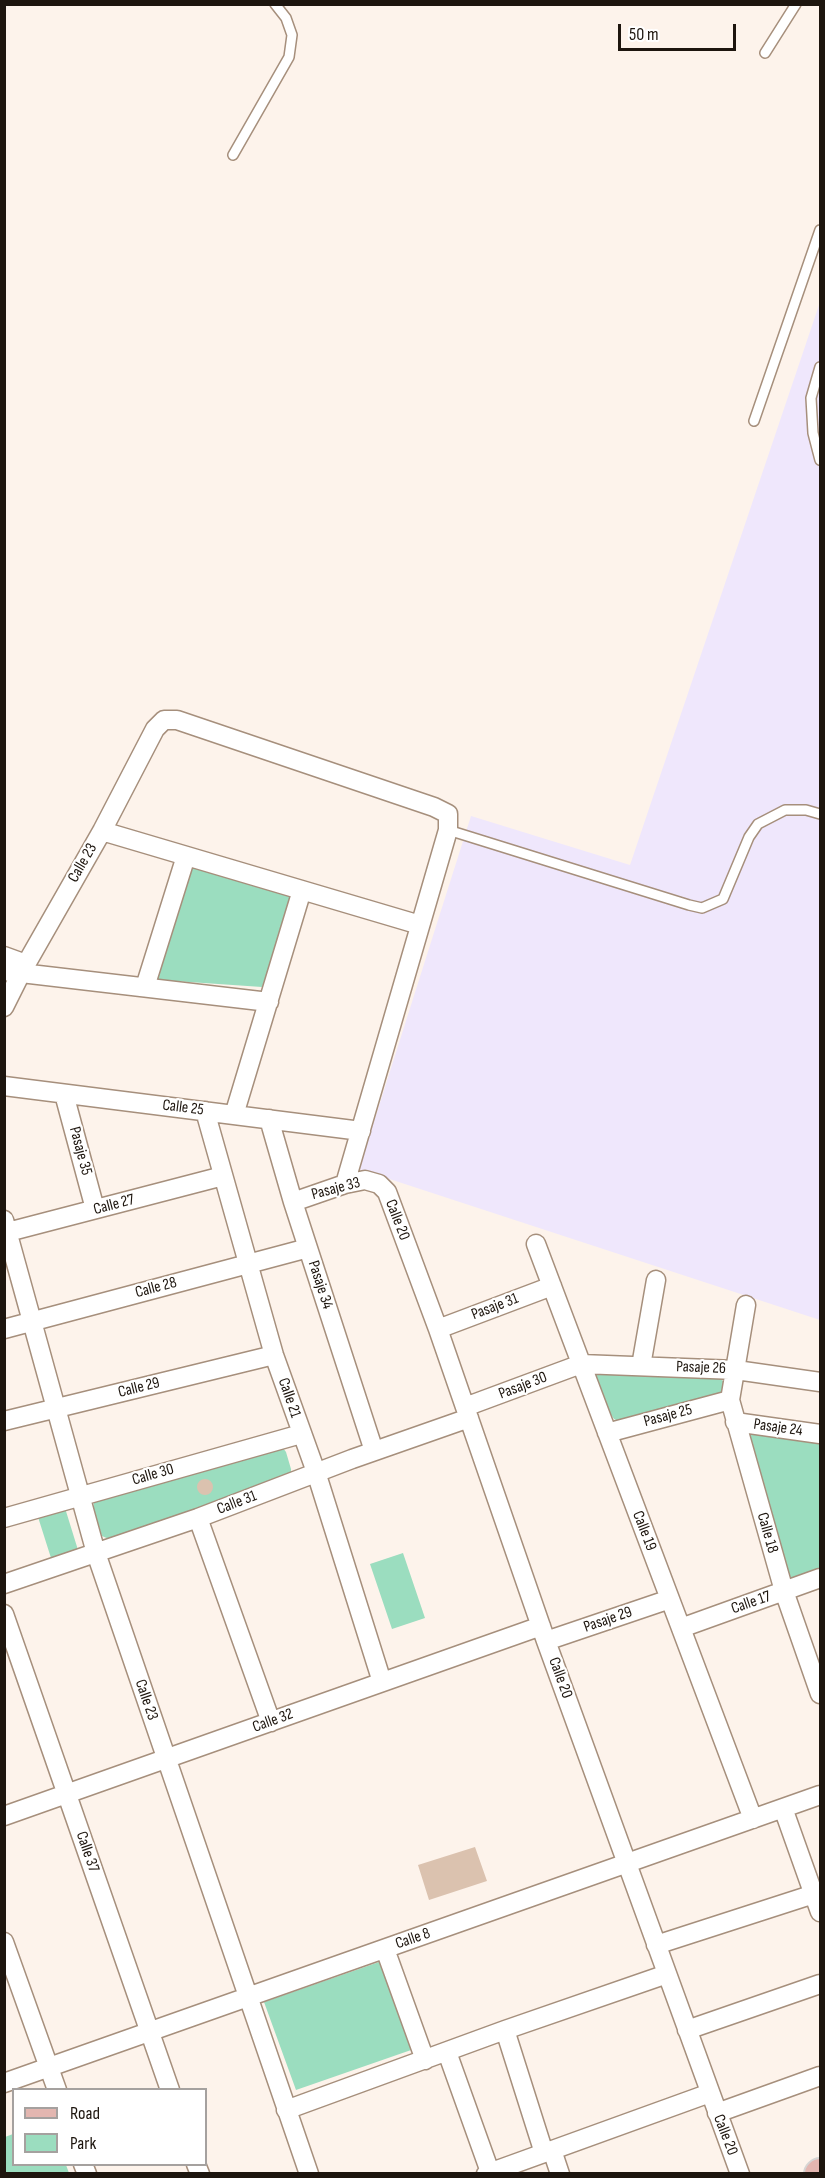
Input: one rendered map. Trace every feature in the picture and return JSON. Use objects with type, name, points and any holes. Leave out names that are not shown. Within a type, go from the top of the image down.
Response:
[{"type":"street","name":"Calle 23","points":[[4,1007],[17,969],[102,831],[155,729],[164,720],[177,720],[434,807],[448,814],[448,830]]},
{"type":"street","points":[[345,1184],[448,830]]},
{"type":"street","points":[[102,831],[420,925]]},
{"type":"street","points":[[144,987],[186,855]]},
{"type":"street","points":[[234,1115],[302,890]]},
{"type":"street","points":[[4,957],[17,969],[269,1002]]},
{"type":"street","name":"Calle 25","points":[[4,1086],[361,1131]]},
{"type":"street","name":"Pasaje 35","points":[[64,1094],[95,1209]]},
{"type":"street","name":"Calle 21","points":[[205,1111],[274,1355],[316,1472],[382,1682]]},
{"type":"street","name":"Pasaje 34","points":[[268,1119],[375,1451]]},
{"type":"street","name":"Calle 27","points":[[6,1228],[95,1209],[223,1176]]},
{"type":"street","name":"Pasaje 33","points":[[293,1202],[345,1184],[365,1180],[379,1184]]},
{"type":"street","name":"Calle 20","points":[[379,1184],[387,1192],[438,1329],[543,1633],[740,2174]]},
{"type":"street","name":"Calle 23","points":[[6,1228],[78,1496],[96,1553],[309,2174]]},
{"type":"street","name":"Calle 19","points":[[536,1244],[753,1819]]},
{"type":"street","name":"Calle 28","points":[[4,1329],[308,1248]]},
{"type":"street","points":[[641,1366],[656,1280]]},
{"type":"street","name":"Pasaje 31","points":[[438,1329],[552,1286]]},
{"type":"street","name":"Calle 18","points":[[746,1305],[730,1400],[784,1591],[820,1688]]},
{"type":"street","name":"Calle 29","points":[[4,1422],[274,1355]]},
{"type":"street","name":"Pasaje 26","points":[[581,1364],[736,1370],[820,1382]]},
{"type":"street","name":"Pasaje 30","points":[[467,1413],[581,1364]]},
{"type":"street","name":"Pasaje 25","points":[[607,1433],[730,1400]]},
{"type":"street","name":"Calle 31","points":[[4,1584],[198,1518],[375,1451],[467,1413]]},
{"type":"street","name":"Pasaje 24","points":[[735,1422],[820,1434]]},
{"type":"street","name":"Calle 30","points":[[4,1518],[301,1434]]},
{"type":"street","points":[[198,1518],[271,1722]]},
{"type":"street","name":"Calle 17","points":[[681,1628],[820,1578]]},
{"type":"street","name":"Pasaje 29","points":[[543,1633],[670,1599]]},
{"type":"street","name":"Calle 37","points":[[4,1614],[169,2088]]},
{"type":"street","name":"Calle 32","points":[[4,1816],[382,1682],[543,1633]]},
{"type":"street","name":"Calle 8","points":[[4,2083],[820,1795]]},
{"type":"street","points":[[783,1808],[820,1912]]},
{"type":"street","points":[[656,1945],[814,1894]]},
{"type":"street","points":[[4,1942],[56,2088]]},
{"type":"street","points":[[385,1949],[425,2060]]},
{"type":"street","points":[[286,2109],[667,1974]]},
{"type":"street","points":[[687,2030],[820,1984]]},
{"type":"street","points":[[505,2030],[548,2151],[560,2174]]},
{"type":"street","points":[[447,2052],[488,2173],[710,2093]]},
{"type":"street","points":[[717,2113],[820,2076]]},
{"type":"lane","points":[[233,155],[289,57],[292,35],[286,18],[275,4]]},
{"type":"lane","points":[[765,53],[796,4]]},
{"type":"lane","points":[[754,421],[820,230]]},
{"type":"lane","points":[[820,367],[811,398],[813,433],[820,460]]},
{"type":"lane","points":[[448,830],[689,906],[702,908],[723,899],[749,837],[758,824],[785,810],[806,810],[820,814]]},
{"type":"shaded area","points":[[820,302],[820,1320],[359,1169],[471,816],[630,865]]},
{"type":"green space","points":[[181,863],[293,897],[262,987],[145,979]]},
{"type":"green space","points":[[597,1373],[719,1378],[723,1381],[722,1396],[623,1423],[614,1419],[610,1413],[596,1378]]},
{"type":"green space","points":[[736,1430],[820,1441],[820,1569],[790,1580]]},
{"type":"green space","points":[[283,1448],[291,1469],[288,1477],[111,1540],[102,1536],[93,1509],[94,1501]]},
{"type":"green space","points":[[65,1508],[78,1550],[51,1558],[38,1517]]},
{"type":"green space","points":[[403,1553],[425,1618],[392,1629],[370,1564]]},
{"type":"green space","points":[[382,1961],[414,2049],[296,2090],[264,2002]]},
{"type":"green space","points":[[12,2134],[12,2166],[66,2166],[69,2173],[5,2173],[5,2137]]},
{"type":"building","points":[[205,1479],[211,1481],[213,1487],[211,1493],[205,1495],[199,1493],[197,1487],[199,1481]]},
{"type":"building","points":[[475,1847],[487,1881],[429,1900],[418,1865]]}]
